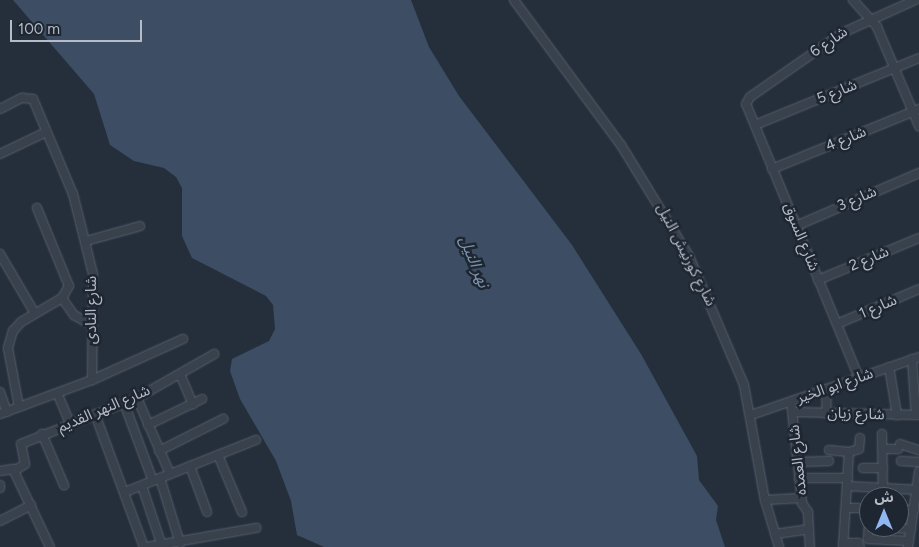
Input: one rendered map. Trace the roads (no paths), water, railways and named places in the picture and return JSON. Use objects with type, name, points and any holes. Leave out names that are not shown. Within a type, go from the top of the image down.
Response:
[{"type":"street","name":"شارع كورنيش النيل","points":[[514,0],[585,92],[666,212],[728,342],[751,415],[765,500],[779,547]]},
{"type":"street","points":[[853,0],[872,18],[894,68],[916,110],[919,126]]},
{"type":"street","name":"شارع 6","points":[[750,97],[842,33],[915,0]]},
{"type":"street","name":"شارع 5","points":[[754,125],[919,58]]},
{"type":"street","name":"شارع السوق","points":[[750,97],[746,104],[754,125],[859,378]]},
{"type":"street","name":"شارع النادى","points":[[0,110],[22,98],[33,99],[44,133],[73,194],[93,274],[91,325],[92,380]]},
{"type":"street","name":"شارع 4","points":[[772,169],[916,110]]},
{"type":"street","points":[[0,154],[44,133]]},
{"type":"street","name":"شارع 3","points":[[796,226],[919,174]]},
{"type":"street","points":[[19,407],[8,348],[13,332],[34,312],[62,298],[69,286],[36,208]]},
{"type":"street","points":[[86,240],[140,226]]},
{"type":"street","name":"شارع 2","points":[[818,280],[919,238]]},
{"type":"street","points":[[0,254],[34,312]]},
{"type":"street","name":"شارع 1","points":[[837,324],[919,289]]},
{"type":"street","points":[[62,298],[74,314],[91,325]]},
{"type":"street","points":[[0,392],[3,413],[58,395],[183,339]]},
{"type":"street","name":"شارع النهر القديم","points":[[14,471],[24,464],[21,444],[42,434],[72,425],[94,414],[137,398],[214,354]]},
{"type":"street","name":"شارع ابو الخير","points":[[751,415],[916,358]]},
{"type":"street","points":[[916,358],[918,415]]},
{"type":"street","points":[[889,367],[897,416]]},
{"type":"street","points":[[180,374],[193,404]]},
{"type":"street","points":[[826,389],[827,414]]},
{"type":"street","points":[[58,395],[72,425]]},
{"type":"street","points":[[137,398],[170,474]]},
{"type":"street","points":[[148,425],[202,399]]},
{"type":"street","name":"شارع العمده","points":[[792,401],[801,498],[808,512],[810,547]]},
{"type":"street","points":[[124,403],[157,480],[180,543]]},
{"type":"street","name":"شارع زيان","points":[[793,412],[897,416],[918,415]]},
{"type":"street","points":[[94,414],[146,547],[180,543],[256,528]]},
{"type":"street","points":[[159,451],[223,419]]},
{"type":"street","points":[[42,434],[64,485]]},
{"type":"street","points":[[882,434],[883,487]]},
{"type":"street","points":[[830,450],[849,452],[859,450],[860,438]]},
{"type":"street","points":[[125,492],[256,440]]},
{"type":"street","points":[[883,449],[899,447],[919,450]]},
{"type":"street","points":[[849,452],[843,545],[858,543],[860,547]]},
{"type":"street","points":[[218,455],[242,512]]},
{"type":"street","points":[[798,462],[829,461]]},
{"type":"street","points":[[901,461],[919,462]]},
{"type":"street","points":[[190,466],[207,512]]},
{"type":"street","points":[[0,471],[7,467],[14,471],[50,547]]},
{"type":"street","points":[[863,468],[883,468]]},
{"type":"street","points":[[909,539],[918,490],[919,472]]},
{"type":"street","points":[[799,478],[848,482],[877,487]]},
{"type":"street","points":[[142,486],[162,546]]},
{"type":"street","points":[[765,500],[801,498]]},
{"type":"street","points":[[0,521],[31,505]]},
{"type":"street","points":[[846,508],[858,508]]},
{"type":"street","points":[[909,510],[914,510]]},
{"type":"street","points":[[775,534],[809,529]]},
{"type":"street","points":[[868,537],[868,539],[919,538]]},
{"type":"water","name":"نهر النيل","points":[[13,0],[411,0],[429,47],[459,96],[572,245],[641,354],[697,456],[699,480],[718,506],[716,520],[725,547],[324,547],[297,535],[291,501],[276,461],[240,399],[230,371],[232,359],[269,341],[275,329],[273,305],[266,296],[192,258],[182,236],[182,188],[176,177],[164,168],[134,161],[110,145],[94,94]]}]
